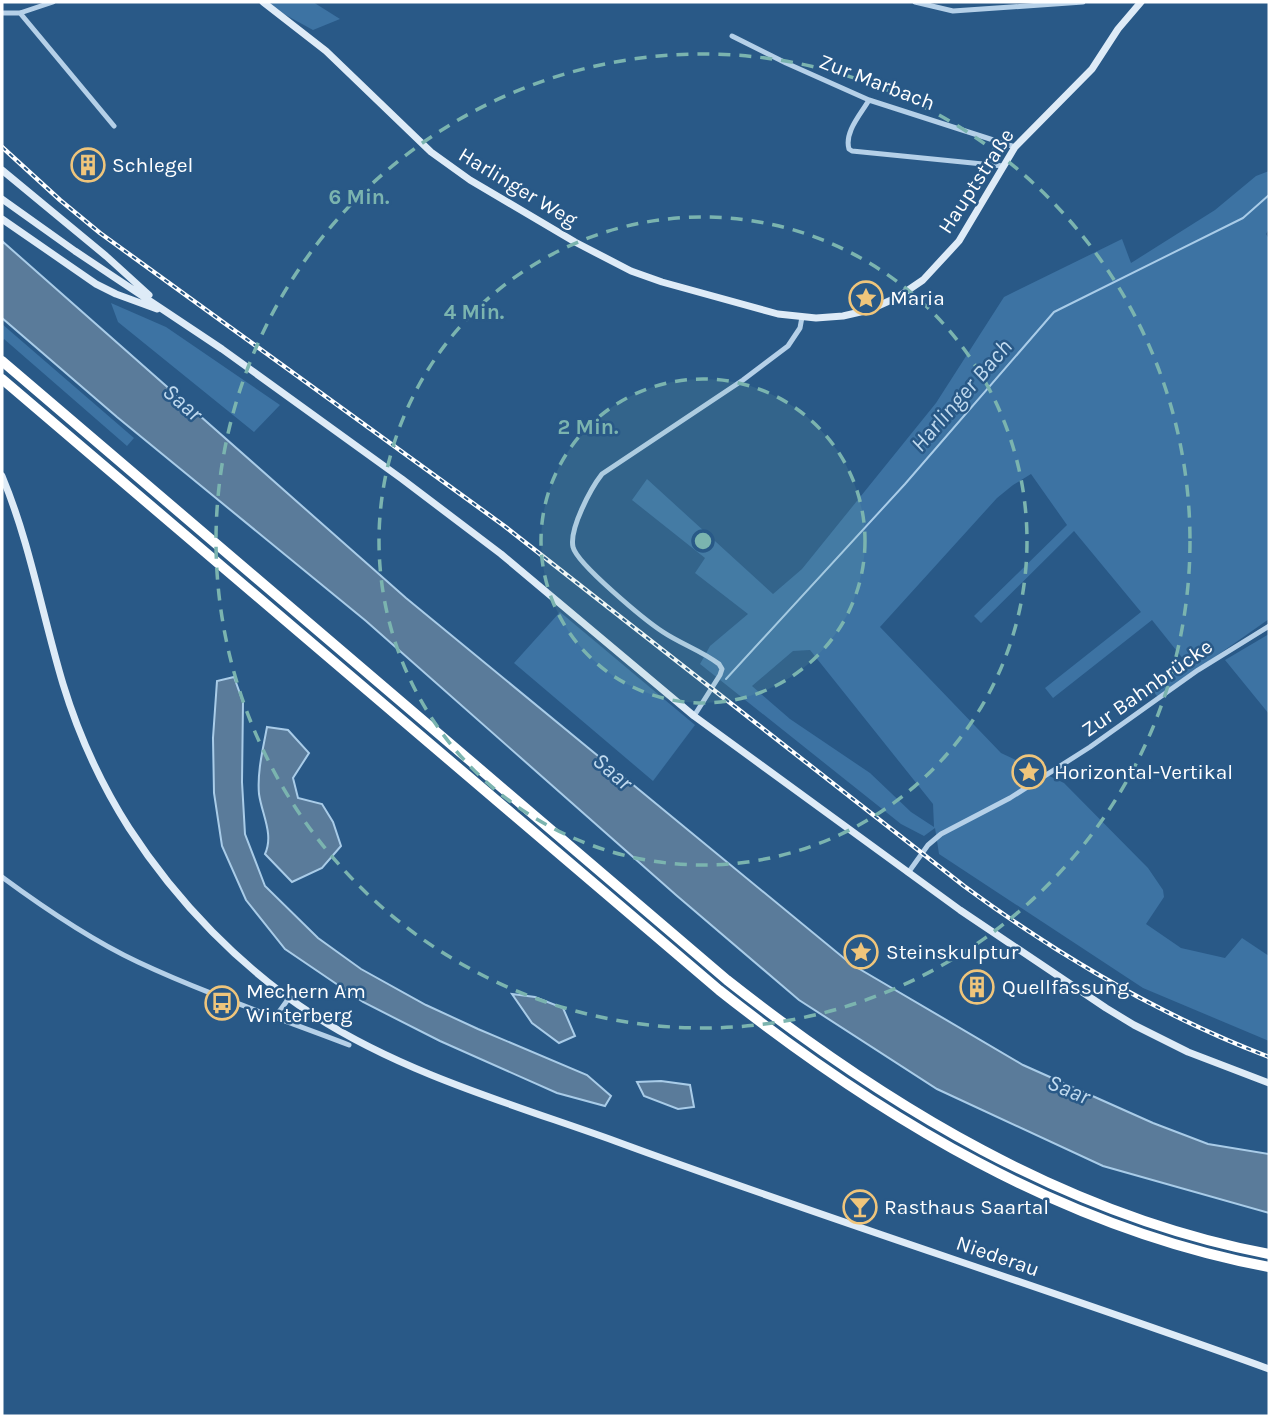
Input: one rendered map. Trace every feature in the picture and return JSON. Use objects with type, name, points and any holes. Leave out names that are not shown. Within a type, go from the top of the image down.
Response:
[{"type":"highway","points":[[2,361],[673,935],[765,1010],[830,1058],[971,1144],[1050,1183],[1132,1216],[1206,1240],[1269,1254]]},
{"type":"highway","points":[[2,379],[738,1006],[822,1069],[965,1156],[1045,1195],[1127,1229],[1203,1253],[1269,1267]]},
{"type":"main road","name":"Harlinger Weg","points":[[264,2],[326,51],[431,152],[470,180],[575,242],[621,267],[662,282],[746,307],[802,317]]},
{"type":"main road","name":"Hauptstraße","points":[[802,317],[831,317],[869,310],[923,281],[959,242],[1015,147],[1093,69],[1118,29],[1132,10],[1142,2]]},
{"type":"main road","points":[[2,170],[106,256],[170,314]]},
{"type":"main road","points":[[2,199],[322,420],[462,523],[694,716],[960,910],[1106,1008],[1188,1052],[1269,1083]]},
{"type":"main road","points":[[2,219],[96,284],[170,314]]},
{"type":"main road","name":"Niederau","points":[[2,477],[25,537],[64,687],[80,731],[120,813],[152,861],[182,899],[246,963],[289,998],[356,1040],[392,1058],[716,1178],[1269,1369]]},
{"type":"street","points":[[2,13],[20,13],[53,2]]},
{"type":"street","points":[[915,2],[953,11],[1083,2]]},
{"type":"street","points":[[20,13],[114,126]]},
{"type":"street","name":"Zur Marbach","points":[[732,36],[869,100],[1015,147]]},
{"type":"street","points":[[869,100],[848,135],[847,142],[852,151],[1003,166]]},
{"type":"street","points":[[694,716],[720,675],[722,669],[719,664],[663,632],[592,573],[573,548],[574,535],[588,494],[602,474],[789,346],[800,328],[802,317]]},
{"type":"street","name":"Zur Bahnbrücke","points":[[908,873],[928,845],[942,834],[1010,798],[1090,747],[1198,670],[1269,626]]},
{"type":"street","points":[[2,877],[59,916],[136,961],[349,1045]]},
{"type":"street","points":[[276,1016],[289,998]]},
{"type":"shaded area","points":[[262,2],[313,2],[340,19],[313,30]]},
{"type":"shaded area","points":[[1269,171],[1269,229],[1266,234],[1269,239],[1269,619],[1158,697],[1149,687],[1184,660],[1152,620],[1053,698],[1045,688],[1141,612],[1074,531],[981,623],[974,616],[1067,525],[1031,474],[997,498],[880,627],[1001,753],[1064,783],[1148,868],[1163,890],[1164,897],[1146,924],[1181,948],[1225,958],[1242,938],[1269,956],[1269,1041],[1143,988],[939,854],[935,828],[924,836],[901,824],[700,664],[710,646],[748,614],[695,573],[705,558],[632,500],[647,479],[773,594],[802,569],[936,403],[1004,297],[1122,239],[1131,263],[1215,210],[1256,176]],"holes":[[[810,650],[933,804],[934,827],[911,812],[870,773],[790,719],[752,686],[793,651]]]},
{"type":"shaded area","points":[[111,303],[166,327],[280,405],[254,432],[118,322]]},
{"type":"shaded area","points":[[2,324],[134,438],[127,446],[4,339],[2,342]]},
{"type":"shaded area","points":[[560,612],[695,725],[653,781],[514,663]]},
{"type":"shaded area","points":[[1269,634],[1269,714],[1225,660]]},
{"type":"water","name":"Saar","points":[[2,241],[406,598],[851,964],[1023,1065],[1153,1123],[1208,1144],[1269,1154],[1269,1213],[1103,1166],[937,1089],[799,1000],[366,621],[117,417],[2,318]]},
{"type":"water","points":[[234,677],[243,702],[242,782],[245,834],[265,886],[318,938],[361,969],[426,1005],[587,1075],[611,1096],[605,1106],[557,1093],[440,1041],[363,1002],[285,949],[246,900],[222,846],[214,793],[213,738],[217,681]]},
{"type":"water","points":[[267,727],[288,730],[309,753],[293,778],[298,798],[322,804],[333,822],[341,846],[322,868],[292,882],[265,854],[268,832],[259,786]]},
{"type":"water","points":[[512,994],[535,997],[563,1008],[575,1036],[559,1043],[532,1023]]},
{"type":"water","points":[[661,1081],[690,1085],[694,1107],[678,1109],[644,1096],[637,1082]]},
{"type":"waterway","name":"Harlinger Bach","points":[[726,679],[905,484],[1054,312],[1243,218],[1269,195]]},
{"type":"railway","points":[[2,147],[100,233],[503,525],[1000,912],[1073,960],[1149,1003],[1269,1057]]},
{"type":"place","name":"Schlegel","points":[[88,165]]},
{"type":"place","name":"Maria","points":[[866,298]]},
{"type":"place","name":"Horizontal-Vertikal","points":[[1029,772]]},
{"type":"place","name":"Steinskulptur","points":[[861,952]]},
{"type":"place","name":"Quellfassung","points":[[977,987]]},
{"type":"place","name":"Mechern Am Winterberg","points":[[222,1003]]},
{"type":"place","name":"Rasthaus Saartal","points":[[860,1207]]}]
